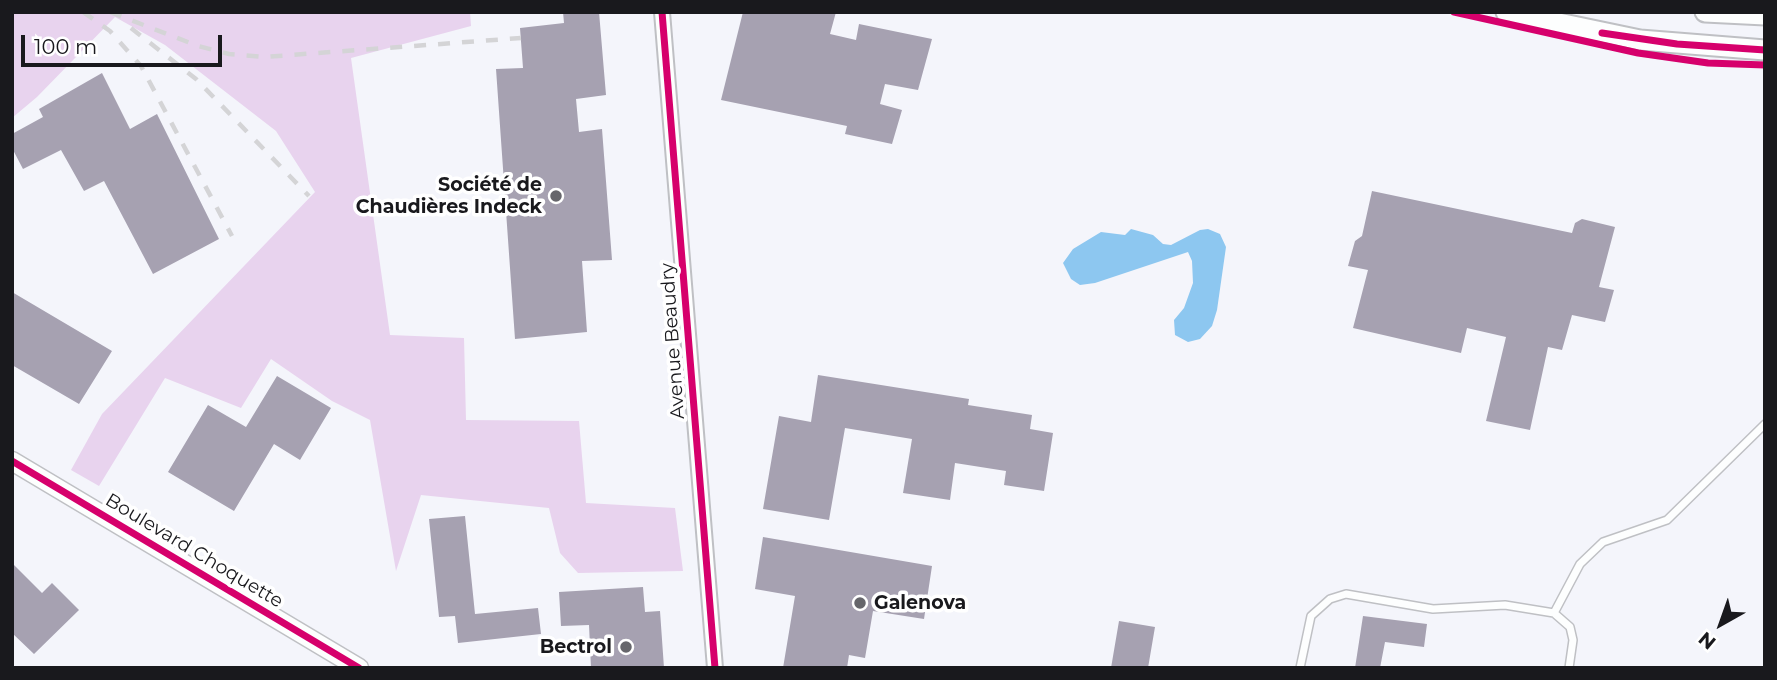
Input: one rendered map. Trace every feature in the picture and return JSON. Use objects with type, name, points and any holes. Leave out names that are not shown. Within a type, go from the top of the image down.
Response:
[{"type":"main road","points":[[1506,12],[1629,38],[1765,50]]},
{"type":"main road","points":[[1705,12],[1765,16]]},
{"type":"street","name":"Avenue Beaudry","points":[[662,12],[715,668]]},
{"type":"street","name":"Boulevard Choquette","points":[[12,461],[359,668]]},
{"type":"lane","points":[[1554,613],[1580,564],[1602,542],[1667,520],[1765,424]]},
{"type":"lane","points":[[1300,668],[1311,617],[1330,599],[1346,594],[1433,609],[1505,605],[1554,613],[1570,627],[1573,640],[1569,668]]},
{"type":"shaded area","points":[[12,12],[470,12],[471,26],[351,58],[390,335],[464,338],[466,420],[579,421],[586,503],[675,508],[683,571],[578,573],[560,553],[549,508],[421,495],[396,571],[370,420],[332,401],[271,359],[241,408],[165,378],[99,486],[71,470],[102,414],[315,192],[276,131],[165,45],[115,17],[37,97],[12,118]]},
{"type":"water","points":[[1131,229],[1153,235],[1163,244],[1171,245],[1200,230],[1208,229],[1220,234],[1226,247],[1217,310],[1212,326],[1200,339],[1188,342],[1175,335],[1174,320],[1184,308],[1193,283],[1192,261],[1188,252],[1095,283],[1080,285],[1071,279],[1063,263],[1073,249],[1101,232],[1125,235]]},
{"type":"building","name":"Société de Chaudières Indeck","points":[[563,12],[599,12],[606,95],[576,99],[579,132],[602,129],[612,260],[582,261],[587,332],[515,339],[496,69],[523,68],[520,28],[564,23]]},
{"type":"building","points":[[743,12],[836,12],[830,34],[856,40],[859,24],[932,39],[918,90],[885,84],[880,104],[902,110],[892,144],[845,134],[847,126],[721,100]]},
{"type":"building","points":[[102,73],[130,129],[157,114],[219,239],[153,274],[104,181],[84,191],[61,150],[23,169],[12,148],[12,134],[43,117],[39,109]]},
{"type":"building","points":[[1372,191],[1572,233],[1575,223],[1582,219],[1615,227],[1599,287],[1614,290],[1605,322],[1572,315],[1562,350],[1548,347],[1530,430],[1486,421],[1506,337],[1467,328],[1461,353],[1353,328],[1368,270],[1348,266],[1355,241],[1362,236]]},
{"type":"building","points":[[12,292],[112,351],[79,404],[12,365]]},
{"type":"building","points":[[818,375],[969,399],[968,405],[1032,415],[1030,429],[1053,433],[1044,491],[1004,485],[1006,471],[955,463],[950,500],[903,493],[912,439],[845,428],[829,520],[763,509],[779,416],[811,422]]},
{"type":"building","points":[[277,376],[331,408],[300,460],[274,444],[234,511],[168,472],[208,405],[246,427]]},
{"type":"building","points":[[465,516],[475,614],[538,608],[541,634],[458,643],[455,616],[439,617],[429,519]]},
{"type":"building","name":"Galenova","points":[[763,537],[932,566],[924,619],[873,611],[865,658],[849,655],[847,668],[783,668],[795,596],[755,589]]},
{"type":"building","points":[[12,563],[42,593],[52,583],[79,610],[34,654],[12,633]]},
{"type":"building","name":"Bectrol","points":[[643,587],[645,612],[660,611],[664,668],[591,668],[589,625],[561,626],[559,592]]},
{"type":"building","points":[[1363,616],[1427,624],[1424,647],[1385,642],[1380,668],[1355,668]]},
{"type":"building","points":[[1119,621],[1155,627],[1148,668],[1111,668]]},
{"type":"railway","points":[[83,12],[110,31],[141,66],[232,236]]},
{"type":"railway","points":[[110,12],[198,46],[229,54],[264,57],[521,38]]},
{"type":"railway","points":[[131,28],[196,79],[309,196]]},
{"type":"cycle path","points":[[662,12],[715,668]]},
{"type":"cycle path","points":[[1454,12],[1638,53],[1708,63],[1765,65]]},
{"type":"cycle path","points":[[1602,33],[1677,44],[1765,50]]},
{"type":"cycle path","points":[[12,461],[359,668]]},
{"type":"place","name":"Société de Chaudières Indeck","points":[[556,196]]},
{"type":"place","name":"Galenova","points":[[860,603]]},
{"type":"place","name":"Bectrol","points":[[626,647]]}]
